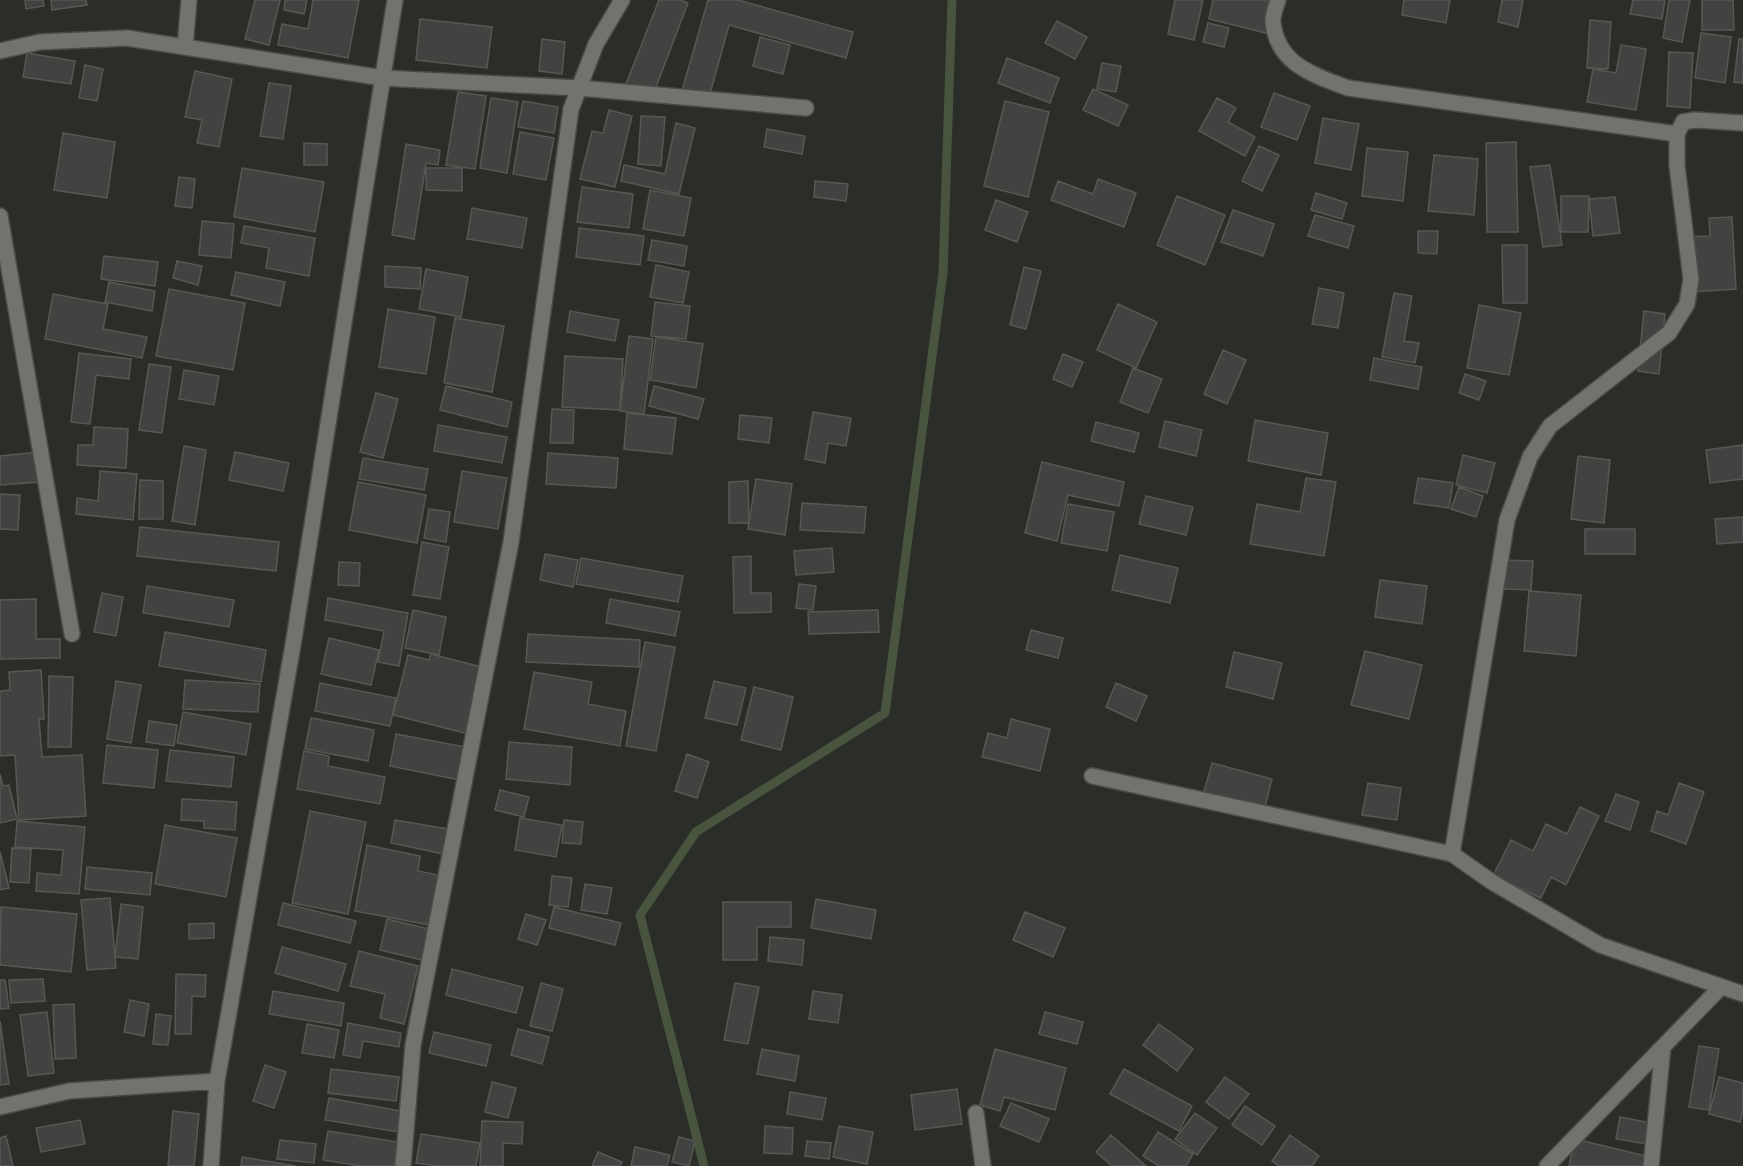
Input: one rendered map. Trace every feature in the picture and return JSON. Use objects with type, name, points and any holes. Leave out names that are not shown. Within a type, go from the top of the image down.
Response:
[{"type":"street","points":[[185,47],[189,0]]},
{"type":"street","points":[[211,1166],[217,1081],[294,639],[395,0]]},
{"type":"street","points":[[403,1166],[413,1046],[511,542],[571,110],[596,44],[622,0]]},
{"type":"street","points":[[1278,0],[1273,22],[1280,47],[1291,62],[1317,77],[1347,88],[1677,134]]},
{"type":"street","points":[[0,51],[40,42],[127,38],[382,78],[579,88],[806,108]]},
{"type":"street","points":[[1452,854],[1507,520],[1530,457],[1550,426],[1669,333],[1687,304],[1691,279],[1677,166],[1677,134],[1683,123],[1695,120],[1743,123]]},
{"type":"street","points":[[0,216],[72,634]]},
{"type":"street","points":[[1092,776],[1452,854],[1492,882],[1600,945],[1743,994]]},
{"type":"street","points":[[1547,1166],[1721,987]]},
{"type":"street","points":[[1651,1166],[1663,1047]]},
{"type":"street","points":[[0,1107],[69,1091],[217,1081]]},
{"type":"street","points":[[976,1113],[983,1166]]},
{"type":"building","points":[[25,0],[43,0],[44,6],[26,9]]},
{"type":"building","points":[[51,0],[86,0],[87,5],[52,10]]},
{"type":"building","points":[[255,0],[280,0],[269,45],[245,39]]},
{"type":"building","points":[[285,0],[307,0],[304,14],[284,10]]},
{"type":"building","points":[[313,0],[359,0],[348,58],[278,45],[282,24],[308,29]]},
{"type":"building","points":[[659,0],[680,0],[688,3],[653,95],[626,84]]},
{"type":"building","points":[[708,0],[738,0],[853,32],[846,58],[729,25],[708,101],[681,94]]},
{"type":"building","points":[[1175,0],[1203,0],[1194,40],[1168,34]]},
{"type":"building","points":[[1213,0],[1278,0],[1270,34],[1209,19]]},
{"type":"building","points":[[1404,0],[1450,0],[1446,23],[1402,15]]},
{"type":"building","points":[[1502,0],[1523,0],[1518,27],[1498,22]]},
{"type":"building","points":[[1633,0],[1665,0],[1662,19],[1630,14]]},
{"type":"building","points":[[1669,0],[1690,0],[1682,42],[1663,38]]},
{"type":"building","points":[[1702,0],[1733,0],[1734,30],[1702,30]]},
{"type":"building","points":[[420,19],[492,27],[487,68],[416,60]]},
{"type":"building","points":[[1590,20],[1611,22],[1608,69],[1587,68]]},
{"type":"building","points":[[1057,21],[1087,37],[1075,59],[1045,43]]},
{"type":"building","points":[[1208,23],[1229,28],[1224,47],[1203,42]]},
{"type":"building","points":[[1701,33],[1731,37],[1725,83],[1695,78]]},
{"type":"building","points":[[760,37],[790,45],[783,74],[753,66]]},
{"type":"building","points":[[542,39],[565,42],[562,74],[539,71]]},
{"type":"building","points":[[1739,39],[1743,39],[1743,83],[1734,82]]},
{"type":"building","points":[[1621,45],[1646,49],[1636,110],[1587,102],[1593,69],[1616,73]]},
{"type":"building","points":[[1669,52],[1693,53],[1690,108],[1667,106]]},
{"type":"building","points":[[27,53],[75,61],[71,84],[23,77]]},
{"type":"building","points":[[1007,58],[1059,78],[1050,103],[998,83]]},
{"type":"building","points":[[1102,63],[1121,66],[1116,92],[1097,89]]},
{"type":"building","points":[[85,65],[103,69],[97,101],[79,98]]},
{"type":"building","points":[[195,71],[232,79],[219,147],[197,143],[202,120],[185,117]]},
{"type":"building","points":[[269,83],[291,86],[283,139],[260,136]]},
{"type":"building","points":[[1093,89],[1128,105],[1118,126],[1083,110]]},
{"type":"building","points":[[458,92],[486,96],[475,169],[446,165]]},
{"type":"building","points":[[1274,93],[1310,106],[1297,140],[1261,127]]},
{"type":"building","points":[[491,98],[518,102],[507,173],[480,168]]},
{"type":"building","points":[[1217,98],[1236,108],[1228,122],[1255,137],[1245,156],[1199,131]]},
{"type":"building","points":[[523,101],[558,107],[554,133],[518,127]]},
{"type":"building","points":[[1005,101],[1049,112],[1028,197],[984,186]]},
{"type":"building","points":[[609,110],[632,116],[615,187],[580,179],[592,131],[603,133]]},
{"type":"building","points":[[641,116],[665,117],[661,166],[638,164]]},
{"type":"building","points":[[1323,118],[1359,124],[1351,170],[1315,163]]},
{"type":"building","points":[[676,123],[695,128],[679,194],[621,181],[624,165],[665,174]]},
{"type":"building","points":[[767,129],[805,136],[802,154],[764,147]]},
{"type":"building","points":[[520,132],[554,138],[546,180],[513,174]]},
{"type":"building","points":[[63,133],[115,142],[107,198],[54,190]]},
{"type":"building","points":[[1516,142],[1518,232],[1487,232],[1486,143]]},
{"type":"building","points":[[304,143],[327,144],[327,165],[304,165]]},
{"type":"building","points":[[406,144],[440,150],[438,165],[426,163],[414,239],[392,235]]},
{"type":"building","points":[[1259,146],[1279,155],[1262,191],[1242,181]]},
{"type":"building","points":[[1367,148],[1408,152],[1403,201],[1362,196]]},
{"type":"building","points":[[1434,155],[1478,159],[1474,215],[1428,211]]},
{"type":"building","points":[[1550,165],[1562,245],[1543,247],[1530,167]]},
{"type":"building","points":[[242,168],[324,182],[315,232],[234,217]]},
{"type":"building","points":[[426,168],[462,168],[462,191],[426,190]]},
{"type":"building","points":[[179,177],[195,179],[192,208],[175,206]]},
{"type":"building","points":[[1098,179],[1136,193],[1124,227],[1051,200],[1058,181],[1093,194]]},
{"type":"building","points":[[815,181],[848,184],[846,201],[814,197]]},
{"type":"building","points":[[582,187],[633,194],[629,228],[577,222]]},
{"type":"building","points":[[650,190],[691,198],[684,236],[643,229]]},
{"type":"building","points":[[1316,193],[1347,203],[1342,219],[1311,210]]},
{"type":"building","points":[[1177,196],[1225,215],[1205,265],[1157,245]]},
{"type":"building","points":[[1561,196],[1589,196],[1588,232],[1561,232]]},
{"type":"building","points":[[1615,197],[1620,233],[1593,236],[1589,199]]},
{"type":"building","points":[[996,200],[1028,212],[1017,242],[985,230]]},
{"type":"building","points":[[472,208],[527,218],[522,248],[467,239]]},
{"type":"building","points":[[1233,210],[1274,224],[1263,256],[1221,242]]},
{"type":"building","points":[[1315,215],[1354,226],[1348,248],[1308,236]]},
{"type":"building","points":[[1732,217],[1736,289],[1690,292],[1686,237],[1710,236],[1709,218]]},
{"type":"building","points":[[202,221],[234,224],[231,258],[199,255]]},
{"type":"building","points":[[244,226],[315,238],[309,276],[266,268],[269,248],[241,243]]},
{"type":"building","points":[[579,228],[644,236],[640,265],[576,257]]},
{"type":"building","points":[[1418,231],[1438,231],[1437,254],[1418,253]]},
{"type":"building","points":[[652,240],[687,246],[684,266],[648,260]]},
{"type":"building","points":[[1502,245],[1527,245],[1527,303],[1503,303]]},
{"type":"building","points":[[104,256],[158,262],[155,286],[101,279]]},
{"type":"building","points":[[177,261],[202,266],[198,285],[173,278]]},
{"type":"building","points":[[656,265],[689,272],[683,303],[650,297]]},
{"type":"building","points":[[385,266],[421,268],[420,289],[385,287]]},
{"type":"building","points":[[1024,267],[1041,271],[1026,329],[1010,325]]},
{"type":"building","points":[[426,269],[468,277],[461,317],[419,309]]},
{"type":"building","points":[[236,272],[285,282],[280,306],[231,295]]},
{"type":"building","points":[[109,282],[155,291],[152,311],[105,302]]},
{"type":"building","points":[[1319,288],[1344,293],[1338,328],[1312,324]]},
{"type":"building","points":[[169,289],[245,303],[233,370],[156,356]]},
{"type":"building","points":[[1394,293],[1412,296],[1404,341],[1419,343],[1415,363],[1382,357]]},
{"type":"building","points":[[53,294],[108,304],[103,329],[147,337],[142,358],[45,339]]},
{"type":"building","points":[[655,302],[690,306],[686,339],[651,336]]},
{"type":"building","points":[[1118,304],[1157,322],[1136,368],[1097,350]]},
{"type":"building","points":[[1479,305],[1521,313],[1509,375],[1467,368]]},
{"type":"building","points":[[388,309],[435,317],[426,374],[379,367]]},
{"type":"building","points":[[570,311],[619,320],[615,341],[567,332]]},
{"type":"building","points":[[1644,311],[1665,314],[1659,374],[1638,371]]},
{"type":"building","points":[[455,318],[504,326],[492,392],[444,383]]},
{"type":"building","points":[[629,336],[653,339],[644,414],[620,411]]},
{"type":"building","points":[[656,337],[703,344],[696,388],[650,380]]},
{"type":"building","points":[[1223,350],[1246,360],[1227,404],[1204,394]]},
{"type":"building","points":[[79,353],[131,359],[129,379],[96,375],[90,424],[71,422]]},
{"type":"building","points":[[1063,354],[1083,362],[1072,387],[1053,379]]},
{"type":"building","points":[[565,356],[623,359],[620,410],[562,407]]},
{"type":"building","points":[[1374,358],[1422,367],[1418,389],[1370,380]]},
{"type":"building","points":[[149,364],[171,367],[162,433],[139,430]]},
{"type":"building","points":[[1133,368],[1162,379],[1148,413],[1120,402]]},
{"type":"building","points":[[184,370],[219,376],[214,405],[179,399]]},
{"type":"building","points":[[1465,374],[1486,381],[1479,400],[1459,393]]},
{"type":"building","points":[[446,386],[512,402],[507,427],[440,410]]},
{"type":"building","points":[[654,386],[704,399],[698,419],[649,406]]},
{"type":"building","points":[[376,393],[398,399],[383,458],[360,452]]},
{"type":"building","points":[[552,409],[574,410],[573,443],[550,443]]},
{"type":"building","points":[[813,412],[851,418],[846,446],[828,443],[825,463],[805,459]]},
{"type":"building","points":[[627,413],[676,418],[672,454],[624,449]]},
{"type":"building","points":[[740,415],[772,418],[769,443],[738,439]]},
{"type":"building","points":[[1255,420],[1328,433],[1321,475],[1248,461]]},
{"type":"building","points":[[1165,421],[1202,430],[1196,456],[1159,447]]},
{"type":"building","points":[[1096,422],[1139,433],[1134,452],[1091,441]]},
{"type":"building","points":[[438,425],[507,437],[502,463],[434,451]]},
{"type":"building","points":[[94,427],[128,429],[126,468],[77,465],[78,445],[93,445]]},
{"type":"building","points":[[1743,445],[1743,479],[1710,483],[1706,450]]},
{"type":"building","points":[[184,446],[206,450],[195,525],[172,521]]},
{"type":"building","points":[[38,452],[40,482],[0,485],[0,456]]},
{"type":"building","points":[[235,452],[289,463],[283,491],[229,480]]},
{"type":"building","points":[[548,453],[618,458],[616,488],[546,484]]},
{"type":"building","points":[[1463,455],[1495,463],[1487,493],[1456,485]]},
{"type":"building","points":[[1578,456],[1610,460],[1604,523],[1571,519]]},
{"type":"building","points":[[363,458],[428,469],[424,490],[359,479]]},
{"type":"building","points":[[1042,462],[1124,482],[1119,506],[1068,495],[1057,541],[1025,533]]},
{"type":"building","points":[[100,471],[137,474],[133,520],[76,514],[77,498],[98,501]]},
{"type":"building","points":[[462,471],[507,478],[498,529],[454,522]]},
{"type":"building","points":[[1306,478],[1336,482],[1324,556],[1250,544],[1257,504],[1300,512]]},
{"type":"building","points":[[1418,478],[1453,483],[1449,508],[1414,503]]},
{"type":"building","points":[[756,479],[792,484],[785,535],[748,529]]},
{"type":"building","points":[[140,480],[163,481],[163,519],[139,519]]},
{"type":"building","points":[[748,481],[749,523],[729,523],[729,482]]},
{"type":"building","points":[[358,482],[426,495],[417,543],[349,530]]},
{"type":"building","points":[[1459,487],[1483,496],[1476,517],[1451,509]]},
{"type":"building","points":[[0,494],[20,495],[18,530],[0,529]]},
{"type":"building","points":[[1146,496],[1193,507],[1186,535],[1139,524]]},
{"type":"building","points":[[802,503],[866,507],[864,533],[800,530]]},
{"type":"building","points":[[1068,504],[1114,512],[1107,551],[1061,543]]},
{"type":"building","points":[[429,509],[450,512],[446,542],[424,538]]},
{"type":"building","points":[[1743,517],[1743,542],[1717,544],[1715,519]]},
{"type":"building","points":[[140,527],[279,542],[276,571],[137,556]]},
{"type":"building","points":[[1585,529],[1635,529],[1635,554],[1585,554]]},
{"type":"building","points":[[422,542],[449,547],[440,599],[413,595]]},
{"type":"building","points":[[832,548],[834,572],[796,575],[794,551]]},
{"type":"building","points":[[545,554],[578,560],[573,587],[540,580]]},
{"type":"building","points":[[1120,555],[1178,568],[1170,603],[1112,590]]},
{"type":"building","points":[[751,556],[751,593],[771,593],[771,612],[734,613],[733,557]]},
{"type":"building","points":[[581,558],[683,576],[678,602],[576,584]]},
{"type":"building","points":[[1503,560],[1533,561],[1531,590],[1502,589]]},
{"type":"building","points":[[339,562],[360,563],[359,586],[338,585]]},
{"type":"building","points":[[1380,580],[1427,586],[1422,624],[1375,617]]},
{"type":"building","points":[[799,584],[816,586],[813,610],[796,608]]},
{"type":"building","points":[[147,586],[234,600],[229,627],[143,613]]},
{"type":"building","points":[[1529,591],[1581,595],[1576,656],[1524,651]]},
{"type":"building","points":[[102,593],[123,597],[116,636],[94,632]]},
{"type":"building","points":[[328,598],[408,613],[399,666],[378,662],[384,631],[325,620]]},
{"type":"building","points":[[36,599],[36,639],[60,639],[60,658],[0,659],[0,600]]},
{"type":"building","points":[[610,599],[680,612],[675,636],[606,623]]},
{"type":"building","points":[[413,610],[446,617],[439,655],[405,648]]},
{"type":"building","points":[[878,610],[879,632],[809,634],[808,612]]},
{"type":"building","points":[[1031,630],[1063,638],[1058,658],[1026,650]]},
{"type":"building","points":[[165,632],[266,650],[261,682],[159,666]]},
{"type":"building","points":[[528,634],[640,640],[639,667],[526,662]]},
{"type":"building","points":[[329,638],[379,650],[371,685],[321,674]]},
{"type":"building","points":[[645,642],[675,647],[656,751],[626,746]]},
{"type":"building","points":[[1365,651],[1422,665],[1409,719],[1351,705]]},
{"type":"building","points":[[1234,652],[1282,663],[1273,699],[1226,687]]},
{"type":"building","points":[[431,654],[482,667],[465,733],[393,715],[408,655],[429,660]]},
{"type":"building","points":[[41,670],[44,719],[39,719],[42,757],[82,755],[86,816],[19,820],[15,755],[0,756],[0,691],[10,690],[9,672]]},
{"type":"building","points":[[534,672],[592,682],[588,704],[626,711],[620,746],[524,729]]},
{"type":"building","points":[[49,676],[73,677],[71,747],[48,747]]},
{"type":"building","points":[[185,680],[260,684],[258,712],[183,709]]},
{"type":"building","points":[[116,681],[141,685],[131,743],[107,739]]},
{"type":"building","points":[[714,681],[746,688],[737,725],[705,718]]},
{"type":"building","points":[[320,683],[396,698],[390,726],[315,711]]},
{"type":"building","points":[[1116,683],[1147,696],[1136,721],[1106,707]]},
{"type":"building","points":[[754,687],[793,697],[781,750],[741,740]]},
{"type":"building","points":[[183,712],[251,724],[246,755],[177,743]]},
{"type":"building","points":[[311,718],[374,730],[368,761],[305,749]]},
{"type":"building","points":[[1011,719],[1050,729],[1040,771],[982,757],[988,733],[1007,738]]},
{"type":"building","points":[[149,721],[177,725],[174,746],[146,742]]},
{"type":"building","points":[[396,734],[466,747],[460,780],[390,766]]},
{"type":"building","points":[[509,742],[572,747],[570,785],[506,779]]},
{"type":"building","points":[[107,745],[158,750],[154,788],[103,783]]},
{"type":"building","points":[[170,750],[234,757],[231,787],[166,781]]},
{"type":"building","points":[[304,751],[329,756],[328,766],[385,777],[380,804],[297,789]]},
{"type":"building","points":[[687,754],[709,762],[697,798],[675,791]]},
{"type":"building","points":[[1212,763],[1272,779],[1263,815],[1202,799]]},
{"type":"building","points":[[0,774],[3,786],[9,785],[17,819],[0,823]]},
{"type":"building","points":[[1368,783],[1401,788],[1397,820],[1362,815]]},
{"type":"building","points":[[1679,783],[1704,792],[1686,844],[1651,831],[1657,811],[1668,815]]},
{"type":"building","points":[[500,790],[529,797],[524,817],[495,810]]},
{"type":"building","points":[[1616,794],[1639,802],[1630,830],[1605,821]]},
{"type":"building","points":[[182,799],[237,802],[235,830],[204,828],[204,821],[181,820]]},
{"type":"building","points":[[1580,807],[1599,816],[1566,885],[1551,877],[1541,898],[1493,876],[1511,840],[1533,851],[1546,824],[1567,834]]},
{"type":"building","points":[[310,811],[366,822],[348,914],[292,903]]},
{"type":"building","points":[[520,818],[562,825],[556,857],[515,850]]},
{"type":"building","points":[[395,820],[449,829],[444,854],[391,843]]},
{"type":"building","points":[[564,820],[583,822],[581,844],[562,843]]},
{"type":"building","points":[[17,821],[85,827],[79,894],[36,891],[37,873],[61,875],[63,850],[15,847]]},
{"type":"building","points":[[165,825],[237,838],[226,897],[155,884]]},
{"type":"building","points":[[367,845],[420,856],[418,871],[438,875],[430,925],[355,911]]},
{"type":"building","points":[[12,848],[31,849],[29,883],[10,882]]},
{"type":"building","points":[[0,852],[9,888],[0,890]]},
{"type":"building","points":[[87,867],[152,873],[150,895],[85,889]]},
{"type":"building","points":[[552,876],[572,878],[568,907],[549,905]]},
{"type":"building","points":[[585,884],[612,888],[607,914],[581,910]]},
{"type":"building","points":[[110,898],[116,968],[87,970],[81,900]]},
{"type":"building","points":[[816,899],[876,910],[871,939],[811,928]]},
{"type":"building","points":[[723,902],[791,902],[791,927],[757,927],[757,960],[723,960]]},
{"type":"building","points":[[283,903],[356,921],[350,943],[278,925]]},
{"type":"building","points":[[121,904],[143,907],[138,959],[115,957]]},
{"type":"building","points":[[1,907],[77,914],[71,972],[0,965]]},
{"type":"building","points":[[554,907],[621,923],[615,945],[549,928]]},
{"type":"building","points":[[1025,912],[1065,928],[1053,957],[1013,940]]},
{"type":"building","points":[[526,914],[546,920],[537,945],[518,939]]},
{"type":"building","points":[[387,919],[429,929],[422,960],[380,950]]},
{"type":"building","points":[[214,923],[214,938],[189,939],[189,924]]},
{"type":"building","points":[[770,937],[804,940],[802,965],[768,961]]},
{"type":"building","points":[[282,947],[346,964],[338,991],[275,973]]},
{"type":"building","points":[[359,951],[418,966],[404,1024],[380,1018],[385,994],[350,986]]},
{"type":"building","points":[[452,969],[523,987],[516,1013],[446,995]]},
{"type":"building","points":[[176,974],[206,975],[205,997],[192,996],[191,1034],[175,1034]]},
{"type":"building","points":[[43,979],[45,1001],[11,1003],[9,980]]},
{"type":"building","points":[[0,980],[5,980],[9,1008],[0,1009]]},
{"type":"building","points":[[541,983],[563,989],[552,1031],[530,1026]]},
{"type":"building","points":[[735,983],[759,987],[748,1044],[724,1040]]},
{"type":"building","points":[[273,991],[344,1003],[341,1026],[269,1014]]},
{"type":"building","points":[[813,991],[842,995],[838,1023],[809,1019]]},
{"type":"building","points":[[130,1000],[149,1004],[144,1036],[124,1032]]},
{"type":"building","points":[[74,1004],[76,1058],[55,1059],[53,1005]]},
{"type":"building","points":[[47,1012],[54,1073],[28,1076],[20,1015]]},
{"type":"building","points":[[1045,1012],[1083,1022],[1077,1044],[1039,1034]]},
{"type":"building","points":[[156,1014],[171,1016],[168,1045],[153,1044]]},
{"type":"building","points":[[0,1021],[9,1084],[0,1085]]},
{"type":"building","points":[[348,1023],[401,1033],[399,1047],[363,1041],[360,1058],[343,1055]]},
{"type":"building","points":[[307,1024],[339,1030],[334,1058],[302,1053]]},
{"type":"building","points":[[1159,1024],[1193,1049],[1177,1071],[1143,1045]]},
{"type":"building","points":[[518,1029],[549,1037],[542,1064],[511,1055]]},
{"type":"building","points":[[434,1032],[491,1045],[486,1066],[429,1053]]},
{"type":"building","points":[[1699,1046],[1719,1049],[1709,1110],[1689,1107]]},
{"type":"building","points":[[762,1049],[799,1056],[795,1081],[757,1074]]},
{"type":"building","points":[[995,1049],[1066,1068],[1055,1110],[1004,1097],[1000,1111],[980,1105]]},
{"type":"building","points":[[265,1065],[286,1072],[274,1108],[253,1101]]},
{"type":"building","points":[[331,1069],[399,1077],[396,1101],[328,1093]]},
{"type":"building","points":[[1124,1069],[1192,1106],[1179,1131],[1110,1094]]},
{"type":"building","points":[[1225,1077],[1249,1094],[1229,1119],[1206,1102]]},
{"type":"building","points":[[1719,1077],[1743,1083],[1743,1112],[1740,1122],[1709,1114]]},
{"type":"building","points":[[492,1082],[516,1088],[508,1118],[485,1112]]},
{"type":"building","points":[[957,1089],[962,1124],[915,1130],[911,1095]]},
{"type":"building","points":[[790,1092],[826,1098],[822,1120],[787,1114]]},
{"type":"building","points":[[329,1098],[401,1111],[398,1132],[325,1120]]},
{"type":"building","points":[[1011,1103],[1049,1119],[1039,1142],[1000,1126]]},
{"type":"building","points":[[1245,1106],[1275,1126],[1262,1145],[1232,1125]]},
{"type":"building","points":[[173,1111],[199,1114],[194,1166],[168,1166]]},
{"type":"building","points":[[1195,1113],[1217,1128],[1197,1155],[1175,1139]]},
{"type":"building","points":[[1620,1117],[1651,1123],[1647,1144],[1616,1139]]},
{"type":"building","points":[[80,1120],[85,1144],[41,1152],[36,1128]]},
{"type":"building","points":[[482,1121],[523,1122],[522,1144],[503,1143],[503,1166],[480,1166]]},
{"type":"building","points":[[765,1126],[793,1128],[792,1154],[764,1153]]},
{"type":"building","points":[[839,1126],[873,1132],[867,1164],[833,1157]]},
{"type":"building","points":[[328,1131],[398,1142],[394,1166],[361,1166],[323,1160]]},
{"type":"building","points":[[1158,1132],[1193,1154],[1186,1166],[1159,1166],[1143,1156]]},
{"type":"building","points":[[421,1134],[480,1143],[476,1166],[438,1166],[416,1163]]},
{"type":"building","points":[[1111,1135],[1146,1166],[1112,1166],[1096,1152]]},
{"type":"building","points":[[1290,1135],[1319,1156],[1312,1166],[1279,1166],[1272,1161]]},
{"type":"building","points":[[6,1136],[13,1166],[0,1166],[0,1138]]},
{"type":"building","points":[[679,1137],[695,1141],[689,1166],[672,1162]]},
{"type":"building","points":[[1575,1139],[1646,1156],[1644,1166],[1569,1166]]},
{"type":"building","points":[[280,1140],[316,1144],[314,1163],[277,1159]]},
{"type":"building","points":[[807,1141],[831,1143],[829,1159],[805,1156]]},
{"type":"building","points":[[635,1147],[670,1155],[667,1166],[631,1166]]},
{"type":"building","points":[[598,1152],[622,1162],[620,1166],[592,1166]]},
{"type":"building","points":[[242,1157],[296,1166],[241,1166]]},
{"type":"waterway","points":[[704,1166],[640,915],[696,832],[885,713],[943,273],[952,0]]}]
